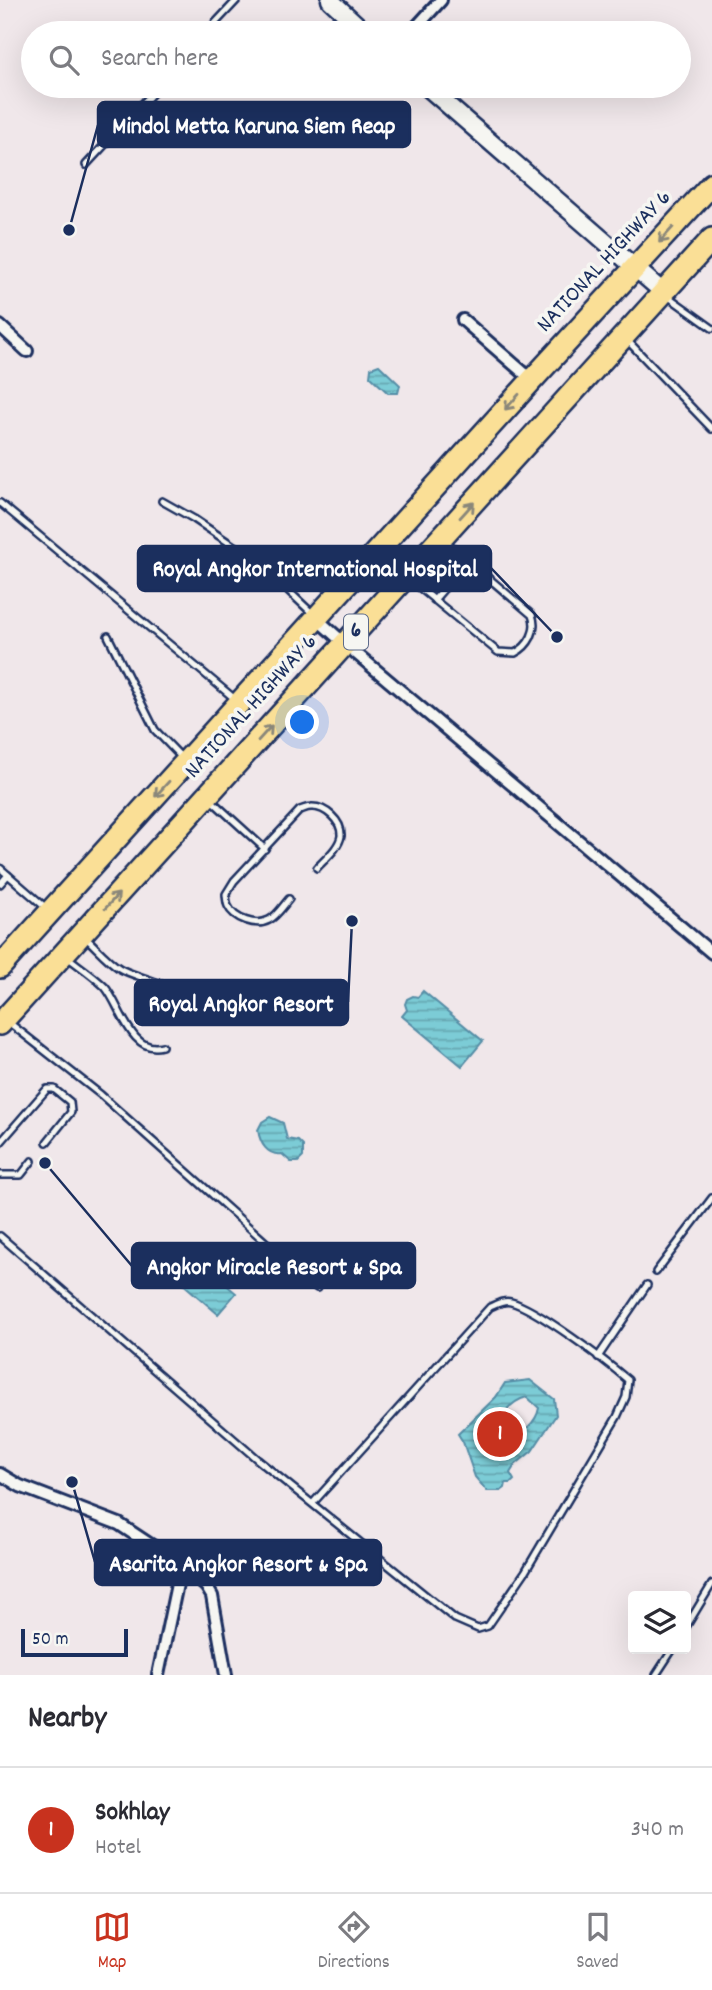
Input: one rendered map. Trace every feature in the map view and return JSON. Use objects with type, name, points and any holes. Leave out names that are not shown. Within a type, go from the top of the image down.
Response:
[{"type":"highway","name":"NATIONAL HIGHWAY 6","points":[[0,968],[712,184]]},
{"type":"highway","name":"NATIONAL HIGHWAY 6","points":[[2,1022],[712,239]]},
{"type":"street","points":[[330,0],[353,21]]},
{"type":"street","points":[[422,21],[442,0]]},
{"type":"street","points":[[440,98],[664,293]]},
{"type":"street","points":[[463,320],[532,380]]},
{"type":"street","points":[[0,326],[27,351]]},
{"type":"street","points":[[317,619],[712,953]]},
{"type":"street","points":[[0,1474],[20,1486],[119,1524],[181,1565],[206,1586],[212,1596],[226,1675]]},
{"type":"street","points":[[158,1675],[181,1565]]},
{"type":"lane","points":[[217,21],[237,0]]},
{"type":"lane","points":[[86,165],[148,98]]},
{"type":"lane","points":[[664,293],[712,328]]},
{"type":"lane","points":[[624,336],[712,429]]},
{"type":"lane","points":[[162,501],[259,563],[317,619]]},
{"type":"lane","points":[[0,503],[240,704]]},
{"type":"lane","points":[[406,577],[498,652],[515,653],[528,643],[534,628],[532,615],[442,537]]},
{"type":"lane","points":[[434,600],[468,560]]},
{"type":"lane","points":[[108,636],[155,730],[187,762]]},
{"type":"lane","points":[[207,796],[265,849]]},
{"type":"lane","points":[[289,899],[266,922],[254,923],[237,915],[227,905],[226,894],[234,881],[300,810],[313,806],[337,821],[341,835],[337,846],[317,868]]},
{"type":"lane","points":[[0,868],[51,912]]},
{"type":"lane","points":[[0,884],[8,875]]},
{"type":"lane","points":[[82,934],[119,968],[174,988],[187,1000],[190,1011],[188,1016]]},
{"type":"lane","points":[[64,954],[104,987],[116,1003],[130,1032],[143,1044],[162,1046]]},
{"type":"lane","points":[[2,1022],[101,1095],[317,1288]]},
{"type":"lane","points":[[0,1143],[47,1089],[54,1089],[70,1102],[71,1112],[47,1142]]},
{"type":"lane","points":[[0,1175],[21,1175],[32,1161]]},
{"type":"lane","points":[[656,1272],[712,1198]]},
{"type":"lane","points":[[0,1236],[243,1447],[455,1619],[483,1629],[488,1626],[526,1572],[617,1418],[626,1397],[628,1380],[533,1312],[510,1302],[499,1303],[491,1307],[313,1503]]},
{"type":"lane","points":[[598,1357],[648,1285]]},
{"type":"lane","points":[[691,1619],[712,1584]]},
{"type":"lane","points":[[656,1675],[670,1654]]},
{"type":"water","points":[[379,365],[400,385],[398,393],[388,393],[370,376],[371,368]]},
{"type":"water","points":[[423,991],[483,1041],[462,1066],[402,1016],[407,1010],[407,999],[418,997]]},
{"type":"water","points":[[270,1117],[283,1123],[287,1139],[298,1141],[303,1146],[303,1157],[298,1162],[291,1162],[282,1154],[268,1151],[260,1140],[258,1130],[262,1122]]},
{"type":"water","points":[[181,1254],[207,1276],[217,1277],[236,1293],[218,1314],[167,1270]]},
{"type":"water","points":[[530,1380],[554,1399],[556,1415],[532,1451],[515,1465],[510,1473],[514,1480],[506,1483],[501,1491],[487,1491],[475,1477],[458,1434],[496,1397],[505,1383]],"holes":[[[527,1397],[539,1408],[528,1427],[516,1437],[496,1447],[489,1436],[509,1407]]]},
{"type":"place","name":"Mindol Metta Karuna Siem Reap","points":[[69,230]]},
{"type":"place","name":"Royal Angkor International Hospital","points":[[557,637]]},
{"type":"place","name":"Royal Angkor Resort","points":[[352,921]]},
{"type":"place","name":"Angkor Miracle Resort & Spa","points":[[45,1163]]},
{"type":"place","name":"Sokhlay","points":[[500,1434]]},
{"type":"place","name":"Asarita Angkor Resort & Spa","points":[[72,1482]]}]
